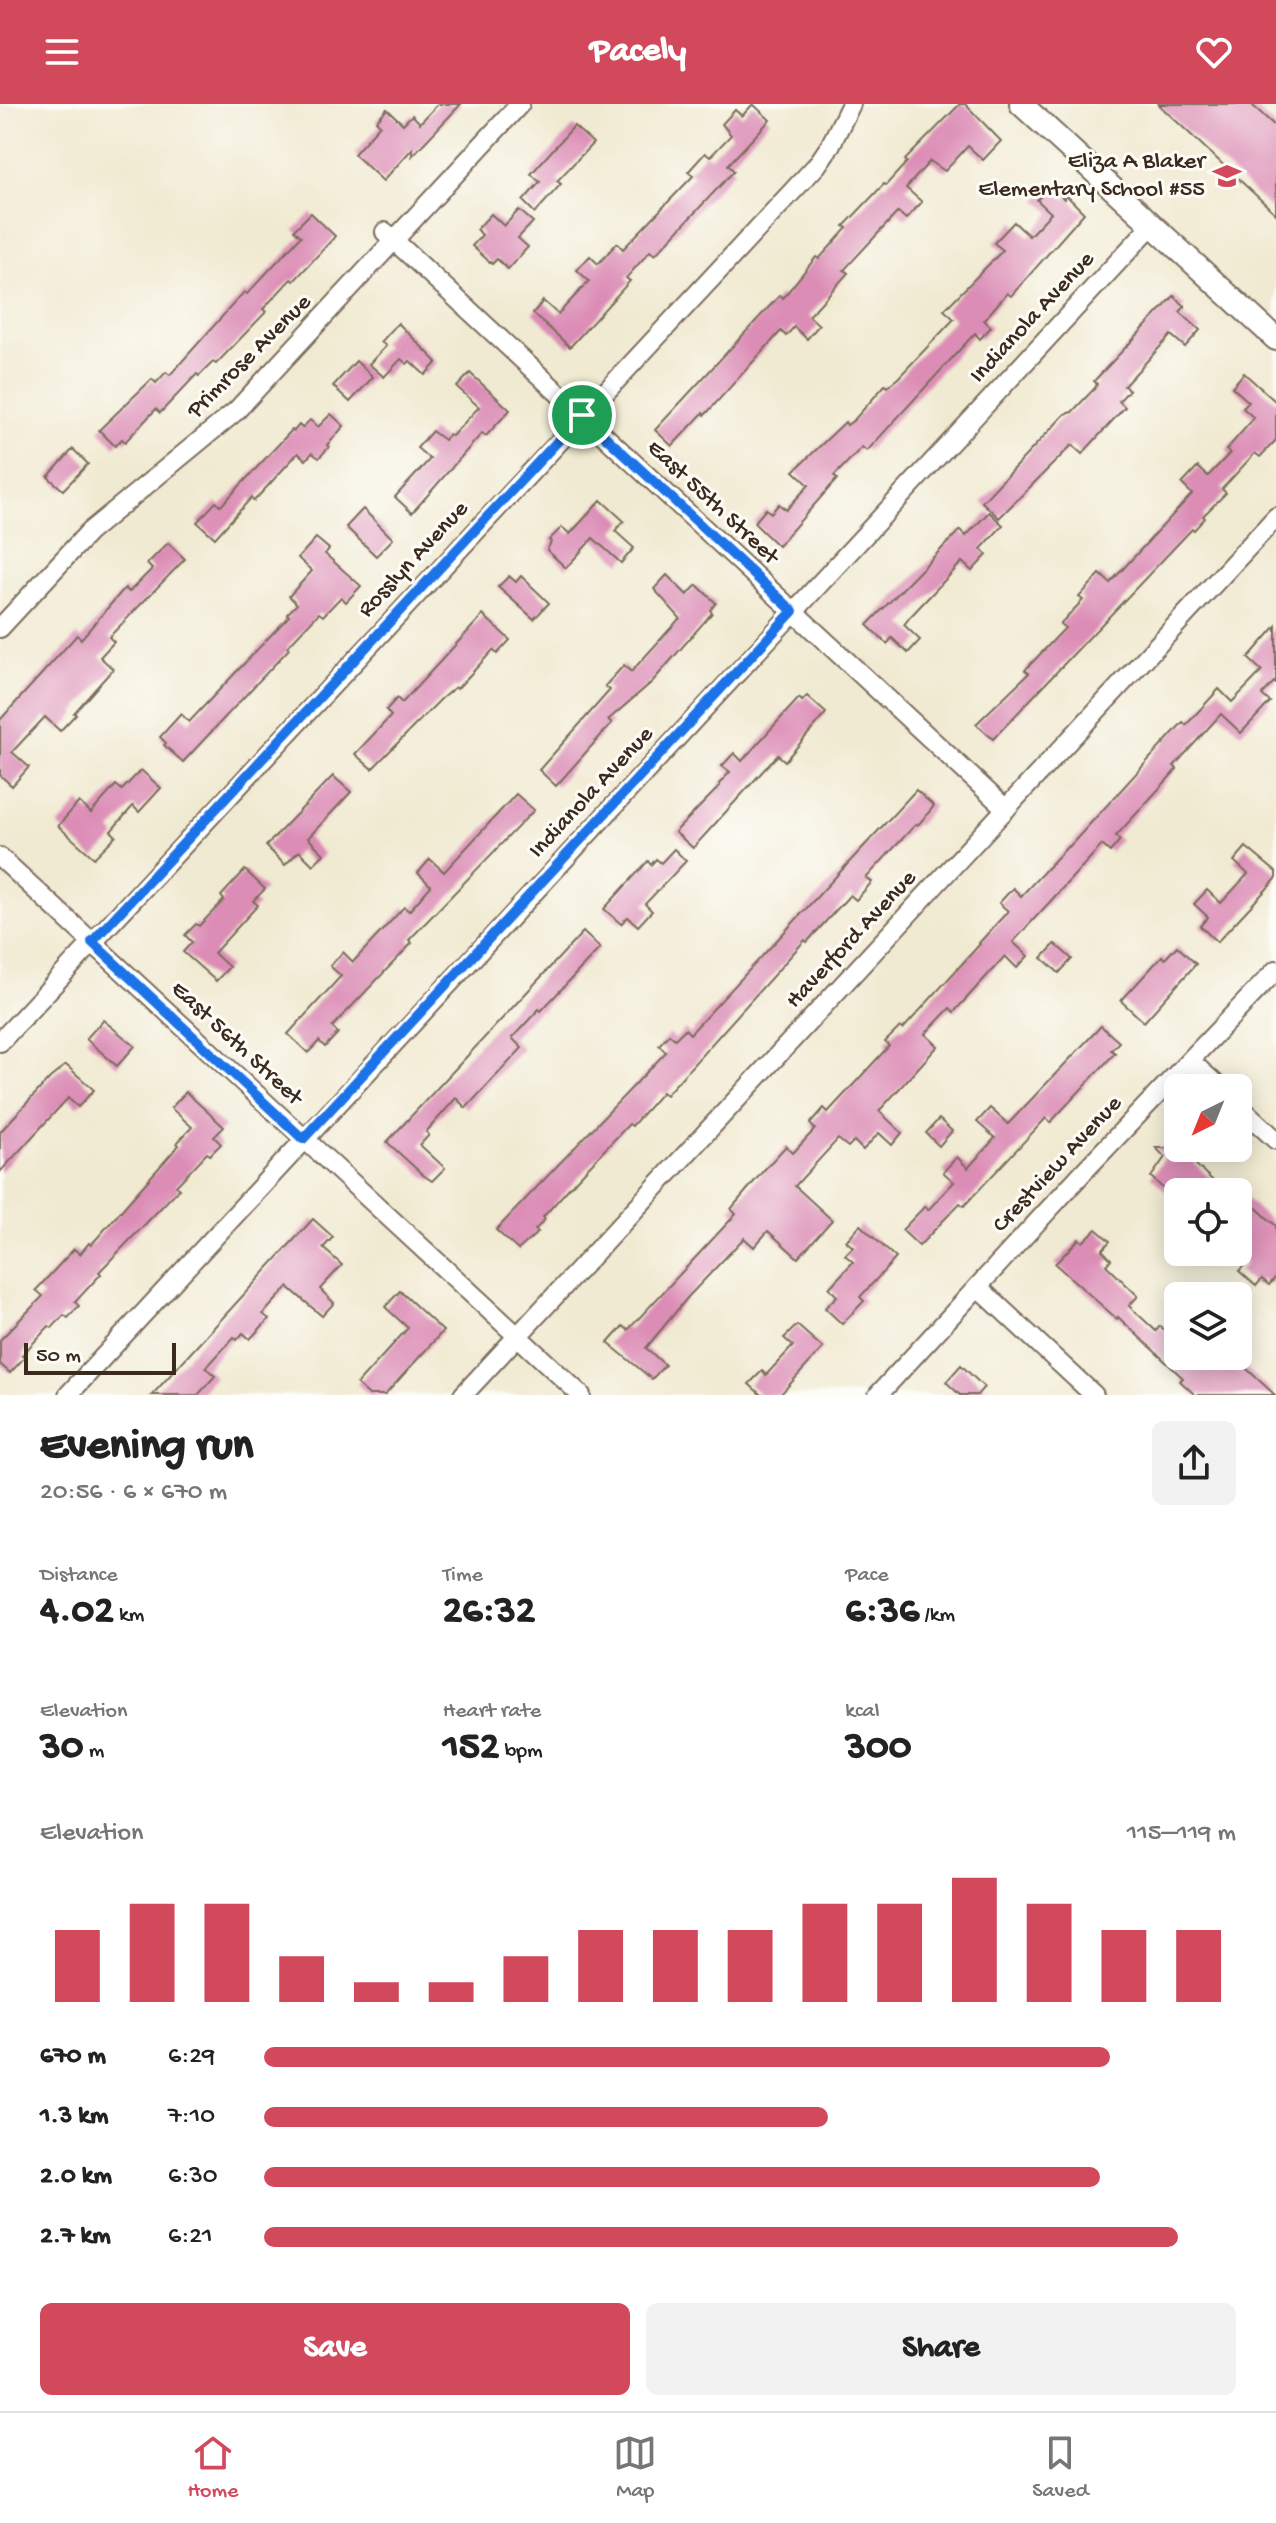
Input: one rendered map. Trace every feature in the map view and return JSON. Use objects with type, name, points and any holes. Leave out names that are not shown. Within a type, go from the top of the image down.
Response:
[{"type":"street","name":"Primrose Avenue","points":[[0,628],[89,532],[236,411],[389,236],[520,104]]},
{"type":"street","name":"Rosslyn Avenue","points":[[0,1042],[817,165],[851,104]]},
{"type":"street","points":[[1021,104],[1276,339]]},
{"type":"street","name":"Indianola Avenue","points":[[68,1395],[1152,225]]},
{"type":"street","name":"East 55th Street","points":[[389,236],[1006,809]]},
{"type":"street","name":"Haverford Avenue","points":[[463,1395],[1276,517]]},
{"type":"street","name":"East 56th Street","points":[[0,857],[581,1395]]},
{"type":"street","name":"Crestview Avenue","points":[[878,1395],[1276,970]]},
{"type":"street","points":[[1190,1061],[1204,1074]]},
{"type":"street","points":[[1252,1118],[1276,1140]]},
{"type":"street","points":[[978,1287],[1094,1395]]},
{"type":"building","points":[[438,104],[461,104],[412,156],[412,149],[383,181],[354,154],[380,125],[376,121],[387,109],[403,124],[412,115],[420,123]]},
{"type":"building","points":[[753,104],[770,120],[728,165],[734,171],[655,255],[650,251],[626,278],[630,281],[570,347],[533,313],[543,301],[558,314],[589,281],[577,270],[590,256],[598,264],[617,243],[623,249],[693,176],[688,172],[705,153],[710,157],[731,135],[722,124],[735,110],[742,116]]},
{"type":"building","points":[[960,104],[965,104],[1001,141],[983,160],[968,146],[945,171],[930,161],[906,188],[922,202],[906,219],[898,212],[844,270],[848,273],[809,316],[819,325],[807,339],[794,327],[786,336],[781,331],[705,415],[703,413],[672,446],[655,430],[780,295],[783,298],[816,257],[819,259],[847,228],[844,226]]},
{"type":"building","points":[[1158,104],[1251,104],[1276,127],[1276,214]]},
{"type":"building","points":[[574,126],[593,143],[557,181],[561,184],[535,213],[523,201],[540,182],[531,174]]},
{"type":"building","points":[[1050,186],[1064,199],[1067,196],[1084,213],[1011,296],[1007,293],[984,320],[991,327],[980,339],[975,333],[867,451],[862,447],[834,476],[837,479],[778,546],[754,523],[766,509],[771,513],[779,504],[786,510],[809,485],[794,471],[845,422],[847,425],[854,420],[885,385],[887,387],[898,378],[954,319],[944,310],[1003,250],[994,243],[1014,222],[1029,236],[1051,213],[1037,200]]},
{"type":"building","points":[[519,210],[533,222],[518,238],[528,247],[508,269],[497,259],[492,264],[472,246],[482,235],[477,229],[491,214],[504,226]]},
{"type":"building","points":[[311,213],[335,236],[331,241],[294,281],[291,279],[263,309],[266,312],[216,364],[213,362],[199,376],[197,374],[160,413],[156,409],[125,442],[122,439],[115,446],[99,430],[152,379],[156,383],[166,372],[170,375],[244,292],[247,294],[301,236],[294,230]]},
{"type":"building","points":[[1174,296],[1185,306],[1180,312],[1200,330],[1185,347],[1171,335],[1124,386],[1129,390],[1119,401],[1125,407],[1082,454],[1072,445],[999,518],[982,502],[1065,414],[1072,412],[1095,388],[1097,384],[1094,381]]},
{"type":"building","points":[[398,323],[437,362],[425,375],[410,361],[407,364],[401,359],[384,377],[369,364],[386,346],[381,342]]},
{"type":"building","points":[[356,361],[373,377],[350,402],[333,386]]},
{"type":"building","points":[[470,373],[510,410],[486,436],[482,433],[412,513],[395,497],[430,459],[417,448],[432,431],[444,440],[449,434],[452,436],[479,407],[457,387]]},
{"type":"building","points":[[1244,373],[1276,402],[1276,440],[1260,457],[1255,453],[1222,489],[1226,493],[1203,516],[1205,518],[993,739],[976,724],[1029,673],[1025,670],[1065,628],[1060,624],[1083,600],[1079,597],[1100,574],[1110,583],[1192,494],[1182,484],[1198,467],[1208,476],[1230,453],[1226,450],[1254,418],[1243,408],[1249,402],[1232,387]]},
{"type":"building","points":[[331,414],[344,426],[319,458],[312,453],[306,460],[298,453],[215,538],[197,522],[216,502],[221,506],[292,430],[299,425],[302,428],[310,420],[318,427]]},
{"type":"building","points":[[73,449],[88,464],[63,490],[48,477]]},
{"type":"building","points":[[601,500],[624,521],[615,531],[634,548],[621,563],[593,538],[566,568],[547,550],[549,540],[562,527],[570,534]]},
{"type":"building","points":[[363,509],[393,539],[376,556],[346,527]]},
{"type":"building","points":[[989,512],[1003,525],[981,549],[987,555],[972,571],[962,562],[910,617],[904,625],[920,640],[908,653],[892,638],[887,644],[867,625],[960,530],[966,536]]},
{"type":"building","points":[[316,538],[329,549],[325,554],[361,586],[346,602],[341,597],[323,616],[319,613],[183,762],[164,745],[166,743],[160,737],[181,714],[189,722],[289,616],[287,614],[297,604],[289,596],[312,571],[298,558]]},
{"type":"building","points":[[168,543],[185,559],[109,637],[114,642],[100,657],[113,669],[76,714],[60,731],[45,717],[12,752],[29,767],[12,786],[0,775],[0,720],[77,635],[81,639],[125,588],[129,592],[152,569],[147,564]]},
{"type":"building","points":[[667,575],[687,595],[697,585],[716,603],[710,610],[712,613],[652,682],[608,720],[612,723],[556,786],[539,770],[610,690],[605,686],[624,665],[631,672],[680,618],[654,589]]},
{"type":"building","points":[[509,576],[516,582],[521,576],[549,603],[534,619],[498,587]]},
{"type":"building","points":[[483,615],[510,640],[497,654],[493,650],[457,689],[455,687],[441,699],[372,769],[355,754],[391,716],[386,710],[397,698],[402,703]]},
{"type":"building","points":[[1276,626],[1276,684],[1274,682],[1262,695],[1270,702],[1241,733],[1221,714],[1174,766],[1177,769],[1116,836],[1120,840],[1110,852],[1102,845],[1013,942],[1028,956],[1017,968],[1005,956],[954,1012],[950,1008],[925,1034],[938,1046],[879,1111],[902,1133],[892,1145],[879,1133],[863,1150],[854,1141],[848,1147],[838,1139],[795,1186],[832,1220],[798,1258],[768,1231],[754,1247],[744,1238],[688,1297],[646,1348],[665,1365],[652,1379],[608,1343],[623,1326],[628,1330],[736,1214],[731,1209],[764,1170],[786,1146],[793,1153],[815,1129],[810,1124],[824,1108],[828,1112],[889,1046],[885,1042],[900,1027],[903,1029],[980,944],[1008,911],[999,903],[1013,888],[1021,896],[1183,722],[1186,725],[1219,689],[1232,702],[1262,671],[1248,658]]},
{"type":"building","points":[[807,696],[826,713],[785,761],[778,755],[772,761],[693,848],[675,832],[730,772],[722,766],[734,753],[742,761],[799,698],[802,701]]},
{"type":"building","points":[[141,770],[161,788],[139,812],[133,806],[111,831],[116,836],[94,858],[58,826],[79,802],[91,813],[116,785],[122,790]]},
{"type":"building","points":[[333,776],[351,792],[308,838],[324,854],[313,865],[299,851],[285,865],[266,846]]},
{"type":"building","points":[[916,790],[934,806],[866,878],[872,882],[856,900],[850,895],[807,942],[805,940],[666,1095],[662,1092],[579,1177],[543,1217],[545,1219],[535,1230],[538,1232],[518,1250],[496,1230],[666,1052],[659,1045],[669,1034],[675,1039],[685,1029],[690,1034]]},
{"type":"building","points":[[516,794],[534,810],[409,940],[412,943],[332,1027],[338,1033],[325,1047],[319,1041],[308,1053],[288,1034],[341,976],[330,966],[343,952],[353,962],[404,907],[409,911],[431,886],[418,873],[430,859],[444,872]]},
{"type":"building","points":[[1246,847],[1276,872],[1276,879],[1217,942],[1200,926],[1208,917],[1194,904],[1207,890],[1221,903],[1248,874],[1234,861]]},
{"type":"building","points":[[674,849],[686,861],[645,904],[652,911],[638,926],[628,917],[621,924],[604,909],[648,861],[651,865],[656,859],[661,863]]},
{"type":"building","points":[[245,870],[265,889],[253,901],[258,905],[214,953],[229,967],[216,981],[183,952],[192,942],[185,935],[196,924],[199,926],[224,900],[221,896]]},
{"type":"building","points":[[583,932],[600,948],[512,1038],[522,1048],[466,1108],[456,1098],[426,1132],[429,1135],[420,1145],[445,1168],[432,1181],[387,1142]]},
{"type":"building","points":[[1055,944],[1072,959],[1059,973],[1042,958]]},
{"type":"building","points":[[1177,946],[1196,964],[1144,1022],[1121,1001],[1162,956],[1165,959]]},
{"type":"building","points":[[103,1020],[135,1046],[117,1066],[86,1039]]},
{"type":"building","points":[[1101,1026],[1119,1042],[1111,1050],[1115,1053],[1050,1123],[1046,1118],[964,1206],[960,1203],[919,1246],[902,1230],[925,1206],[928,1210],[954,1182],[943,1172],[957,1157],[968,1168],[995,1138],[977,1122],[990,1108],[1008,1124]]},
{"type":"building","points":[[66,1065],[94,1090],[78,1107],[68,1098],[0,1172],[0,1132]]},
{"type":"building","points":[[186,1092],[224,1127],[214,1137],[221,1144],[210,1155],[207,1153],[176,1186],[179,1189],[99,1272],[101,1274],[75,1302],[79,1306],[68,1318],[64,1315],[52,1328],[49,1326],[10,1373],[0,1364],[0,1340],[43,1296],[36,1290],[74,1249],[80,1254],[89,1243],[91,1245],[179,1145],[177,1143],[192,1127],[171,1108]]},
{"type":"building","points":[[939,1119],[952,1131],[939,1146],[926,1133]]},
{"type":"building","points":[[1164,1158],[1164,1162],[1195,1162],[1210,1178],[1164,1178],[1164,1189],[1151,1177]]},
{"type":"building","points":[[1252,1204],[1276,1226],[1276,1277],[1269,1285],[1262,1279],[1256,1286],[1239,1271],[1243,1266],[1252,1266]]},
{"type":"building","points":[[313,1219],[333,1237],[323,1248],[342,1265],[320,1289],[334,1303],[322,1316],[288,1287],[263,1314],[269,1319],[250,1339],[243,1333],[237,1340],[234,1337],[206,1368],[215,1376],[198,1395],[152,1395]]},
{"type":"building","points":[[860,1225],[896,1258],[860,1297],[864,1301],[842,1324],[825,1308],[837,1296],[829,1288],[853,1262],[845,1255],[853,1247],[846,1241]]},
{"type":"building","points":[[1096,1229],[1110,1241],[1102,1250],[1111,1259],[1106,1265],[1138,1296],[1129,1306],[1156,1331],[1160,1326],[1164,1330],[1164,1360],[1055,1264],[1079,1239],[1083,1242]]},
{"type":"building","points":[[400,1291],[443,1331],[385,1395],[369,1395],[357,1384],[408,1328],[385,1307]]},
{"type":"building","points":[[797,1325],[823,1348],[780,1395],[761,1395],[749,1384],[762,1371],[766,1375],[793,1346],[784,1338]]},
{"type":"building","points":[[961,1365],[984,1387],[977,1395],[960,1395],[946,1382]]},
{"type":"building","points":[[1174,1370],[1248,1370],[1275,1395],[1195,1395],[1180,1381],[1183,1378]]},
{"type":"place","name":"Eliza A Blaker Elementary School #55","points":[[1227,176]]},
{"type":"route","points":[[582,415],[793,611],[303,1139],[92,942],[582,415]]}]
